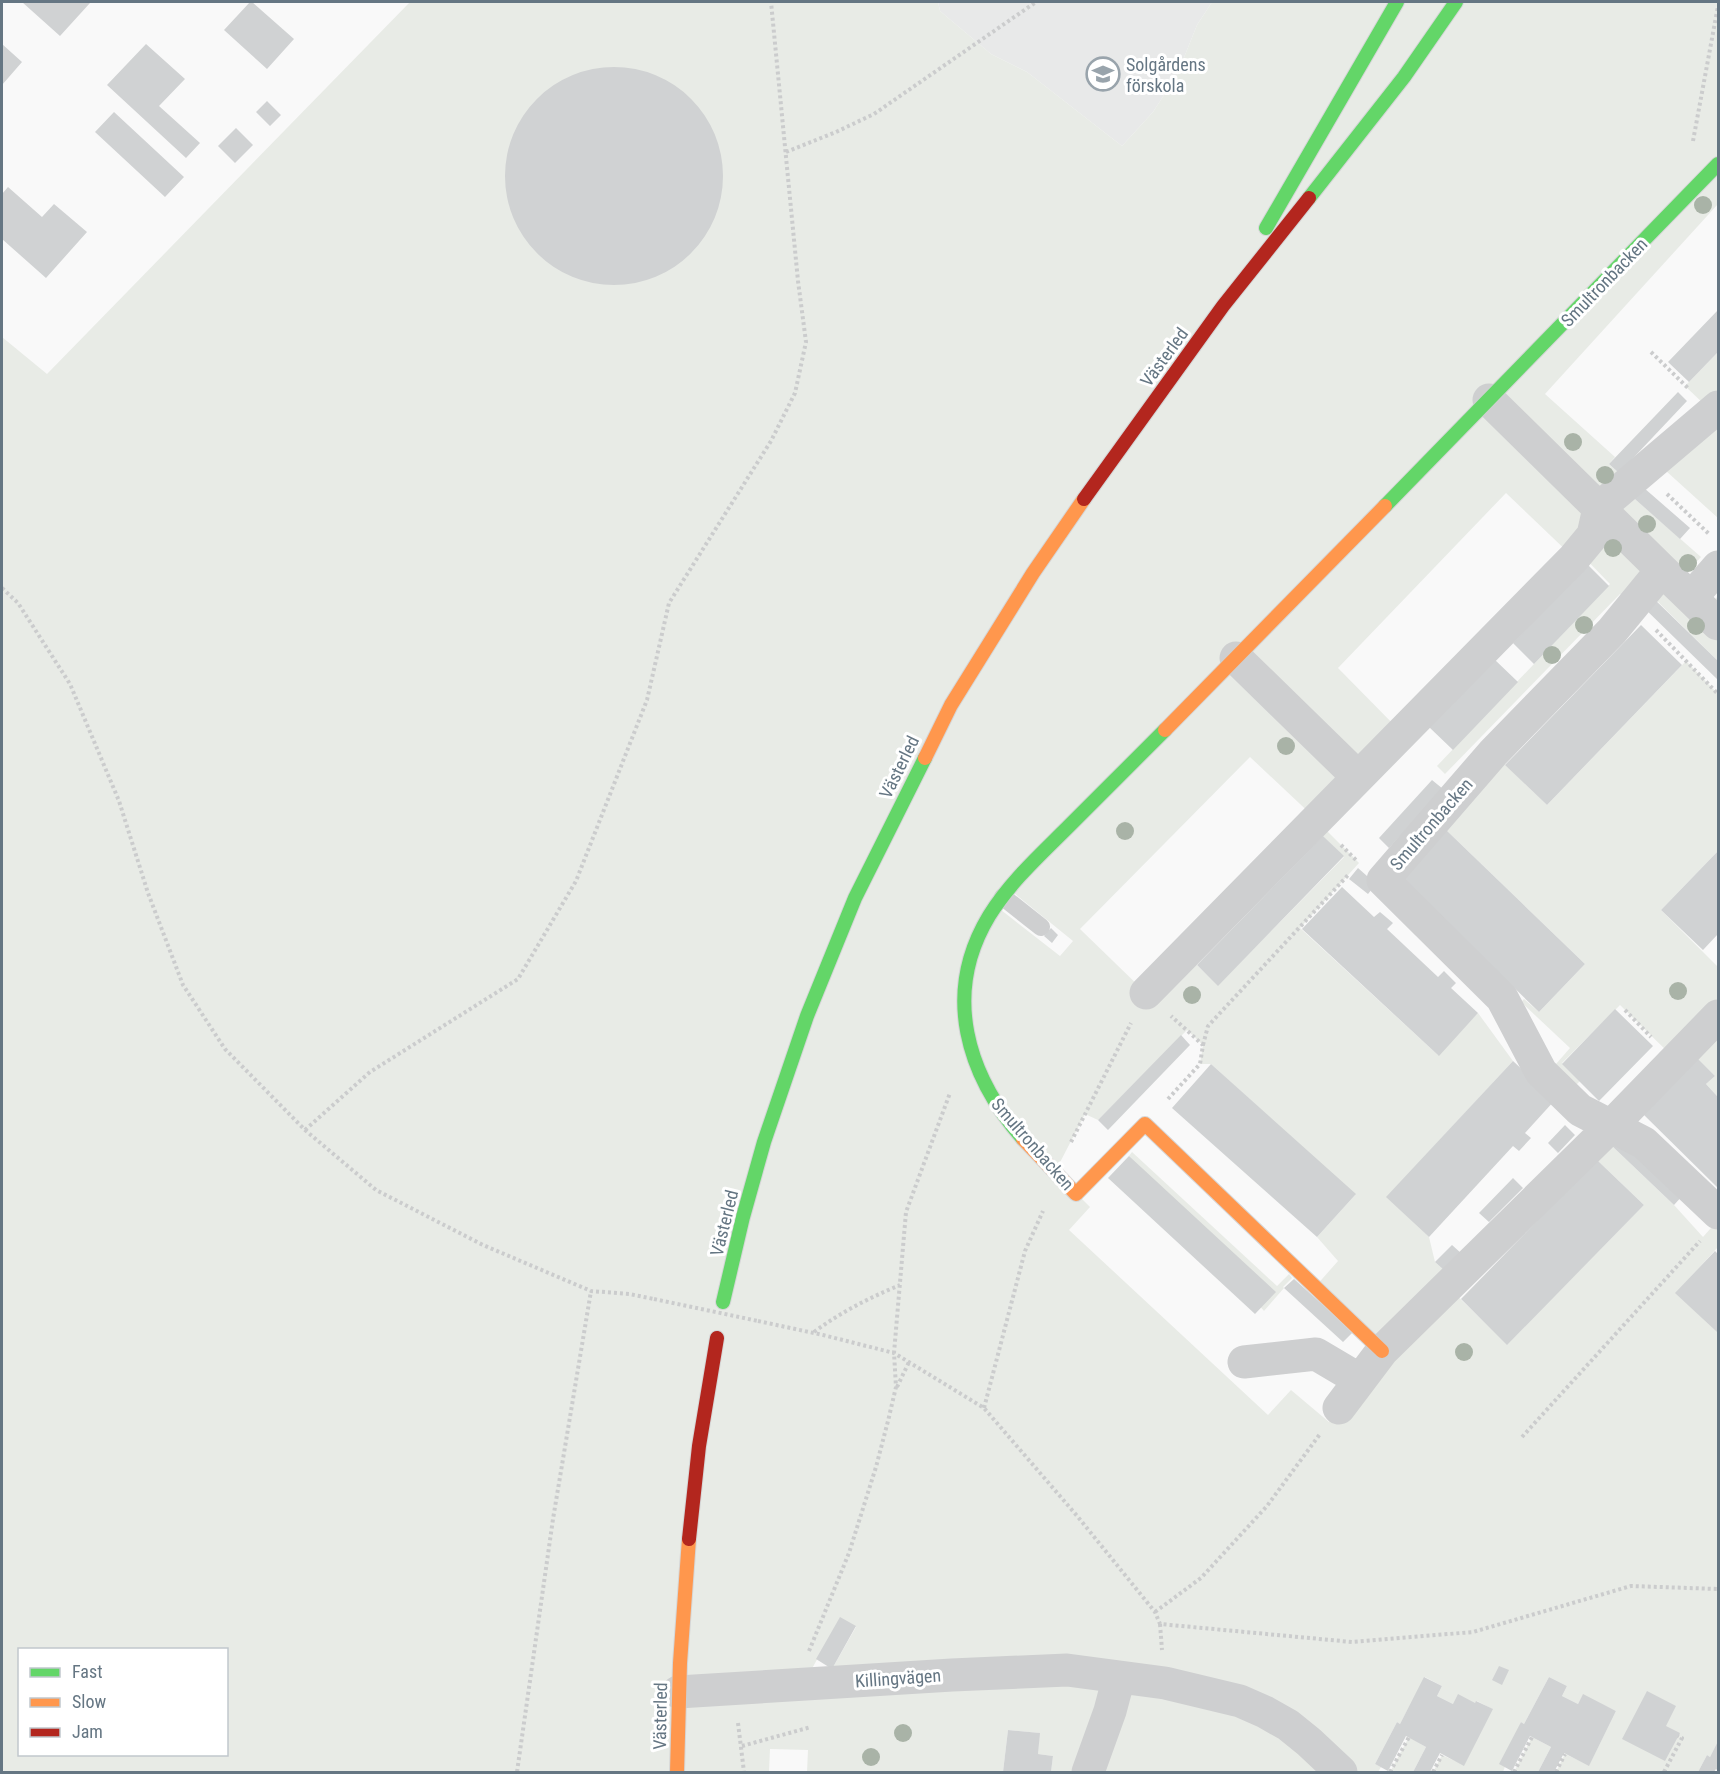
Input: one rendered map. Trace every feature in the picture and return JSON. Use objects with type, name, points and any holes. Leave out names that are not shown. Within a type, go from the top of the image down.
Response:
[{"type":"street","name":"Västerled","points":[[1223,306],[1282,199],[1397,2]]},
{"type":"street","name":"Västerled","points":[[723,1302],[764,1142],[797,1042],[855,898],[951,705],[1033,573],[1092,487],[1223,306],[1357,139],[1456,2]]},
{"type":"street","name":"Smultronbacken","points":[[1145,1124],[1076,1194],[1013,1127],[990,1094],[968,1043],[965,1023],[965,995],[969,967],[984,925],[1003,897],[1036,859],[1490,400],[1719,164]]},
{"type":"street","points":[[1490,400],[1719,624]]},
{"type":"street","points":[[1146,993],[1574,558],[1593,535],[1599,508],[1716,410]]},
{"type":"street","points":[[1691,598],[1719,567]]},
{"type":"street","name":"Smultronbacken","points":[[1662,570],[1612,631],[1493,753],[1383,880],[1502,998],[1541,1072],[1580,1110],[1644,1143],[1711,1225]]},
{"type":"street","points":[[1236,658],[1358,777]]},
{"type":"street","points":[[1340,1408],[1382,1351],[1611,1126],[1719,1016]]},
{"type":"street","points":[[1145,1124],[1382,1351]]},
{"type":"street","name":"Västerled","points":[[677,1773],[678,1692],[688,1528],[704,1404],[717,1338]]},
{"type":"street","points":[[1245,1362],[1316,1354],[1360,1380]]},
{"type":"street","name":"Killingvägen","points":[[678,1692],[1067,1670],[1191,1688],[1248,1704],[1288,1725],[1341,1773]]},
{"type":"street","points":[[1089,1773],[1119,1677]]},
{"type":"lane","points":[[1003,897],[1041,927]]},
{"type":"path","points":[[304,1130],[370,1072],[518,979],[576,881],[647,700],[669,603],[771,441],[795,393],[806,342],[771,2]]},
{"type":"path","points":[[786,152],[874,114],[1036,2]]},
{"type":"path","points":[[1693,145],[1719,6]]},
{"type":"path","points":[[1651,352],[1716,410]]},
{"type":"path","points":[[1643,470],[1703,529]]},
{"type":"path","points":[[2,588],[18,603],[70,684],[118,801],[148,893],[183,985],[225,1049],[304,1130],[376,1190],[483,1245],[591,1291],[654,1299],[894,1353],[984,1408],[1078,1517],[1155,1612],[1161,1624],[1352,1642],[1473,1632],[1631,1586],[1719,1589]]},
{"type":"path","points":[[1632,606],[1719,694]]},
{"type":"path","points":[[1145,1124],[1200,1064],[1208,1026],[1359,863],[1383,880]]},
{"type":"path","points":[[984,1408],[1024,1251],[1146,993],[1203,1045]]},
{"type":"path","points":[[896,1387],[894,1353],[906,1212],[950,1092]]},
{"type":"path","points":[[1522,1437],[1711,1225]]},
{"type":"path","points":[[813,1333],[858,1304],[900,1285]]},
{"type":"path","points":[[517,1773],[553,1519],[591,1291]]},
{"type":"path","points":[[795,1685],[849,1553],[876,1467],[896,1387],[909,1362]]},
{"type":"path","points":[[1155,1612],[1201,1578],[1216,1563],[1266,1506],[1340,1408]]},
{"type":"path","points":[[731,1689],[744,1773]]},
{"type":"path","points":[[741,1746],[811,1727]]},
{"type":"path","points":[[1664,1773],[1682,1738],[1678,1736]]},
{"type":"path","points":[[1390,1773],[1409,1737]]},
{"type":"path","points":[[1514,1773],[1532,1737]]},
{"type":"path","points":[[1556,1773],[1565,1754]]},
{"type":"path","points":[[1433,1773],[1442,1755]]},
{"type":"shaded area","points":[[410,2],[938,2],[940,11],[991,54],[1027,72],[1122,146],[1153,112],[1177,75],[1197,25],[1212,2],[1718,2],[1718,204],[1545,394],[1615,457],[1609,464],[1619,473],[1627,492],[1701,557],[1676,584],[1705,610],[1718,596],[1718,661],[1650,594],[1632,606],[1620,594],[1445,774],[1437,766],[1610,584],[1579,552],[1574,558],[1506,493],[1338,668],[1402,733],[1317,820],[1250,757],[1080,929],[1146,993],[1185,954],[1218,985],[1344,857],[1323,836],[1327,831],[1359,863],[1300,928],[1438,1055],[1478,1013],[1513,1061],[1387,1197],[1429,1237],[1435,1262],[1445,1271],[1448,1287],[1507,1344],[1644,1205],[1597,1160],[1611,1145],[1674,1205],[1703,1237],[1718,1220],[1718,1247],[1676,1293],[1718,1333],[1718,1741],[1710,1757],[1707,1755],[1698,1772],[1556,1772],[1565,1754],[1589,1765],[1616,1711],[1583,1695],[1578,1704],[1562,1696],[1567,1686],[1549,1677],[1524,1724],[1521,1722],[1503,1772],[1433,1772],[1442,1755],[1464,1765],[1492,1709],[1477,1701],[1453,1704],[1437,1696],[1442,1686],[1425,1677],[1400,1724],[1397,1722],[1375,1764],[1381,1767],[1378,1772],[1051,1772],[1053,1756],[1038,1754],[1039,1733],[1008,1730],[1003,1772],[807,1772],[808,1750],[770,1749],[769,1772],[2,1772],[2,337],[47,374]],"holes":[[[1009,889],[1073,941],[1060,956],[996,906]],[[1187,1030],[1203,1045],[1200,1064],[1211,1064],[1355,1195],[1317,1237],[1338,1261],[1315,1287],[1382,1352],[1329,1422],[1291,1390],[1268,1415],[1069,1230],[1090,1207],[1055,1172],[1085,1114],[1098,1120]],[[840,1618],[856,1627],[824,1683],[804,1683]]]},
{"type":"shaded area","name":"Solgårdens förskola","points":[[938,2],[1212,2],[1197,25],[1177,75],[1153,112],[1122,146],[1027,72],[991,54],[940,11]]},
{"type":"shaded area","points":[[1718,352],[1718,394],[1706,406],[1685,386]]},
{"type":"shaded area","points":[[1718,407],[1718,518],[1655,461]]},
{"type":"shaded area","points":[[1686,661],[1718,694],[1718,851],[1661,910],[1718,967],[1718,1095],[1706,1084],[1715,1076],[1687,1049],[1676,1060],[1620,1005],[1562,1063],[1580,1081],[1576,1085],[1556,1064],[1570,1048],[1521,1002],[1524,999],[1539,1012],[1585,964],[1444,828],[1493,753],[1547,805]]},
{"type":"shaded area","points":[[1132,1152],[1277,1286],[1289,1274],[1292,1278],[1264,1311],[1129,1156]]},
{"type":"shaded area","points":[[1409,1737],[1426,1747],[1413,1772],[1390,1772]]},
{"type":"shaded area","points":[[1532,1737],[1551,1747],[1538,1772],[1514,1772]]},
{"type":"building","points":[[22,2],[88,2],[90,3],[60,36]]},
{"type":"building","points":[[250,2],[294,39],[267,69],[224,30]]},
{"type":"building","points":[[2,44],[22,62],[2,85]]},
{"type":"building","points":[[146,44],[185,79],[159,106],[200,143],[186,158],[107,85]]},
{"type":"building","points":[[603,67],[625,67],[646,71],[666,79],[683,91],[699,107],[711,124],[719,144],[723,176],[719,208],[711,228],[699,245],[683,261],[666,273],[646,281],[625,285],[603,285],[582,281],[562,273],[545,261],[529,245],[517,228],[509,208],[505,187],[505,165],[509,144],[517,124],[529,107],[545,91],[562,79],[582,71]]},
{"type":"building","points":[[267,101],[281,115],[270,126],[256,112]]},
{"type":"building","points":[[114,112],[184,177],[165,197],[95,132]]},
{"type":"building","points":[[236,128],[253,145],[235,163],[218,146]]},
{"type":"building","points":[[8,187],[42,217],[54,204],[87,232],[46,278],[2,239],[2,194]]},
{"type":"building","points":[[1718,310],[1718,352],[1689,382],[1668,362]]},
{"type":"building","points":[[1678,392],[1687,401],[1619,473],[1609,464]]},
{"type":"building","points":[[1636,481],[1690,528],[1680,539],[1627,492]]},
{"type":"building","points":[[1588,565],[1609,586],[1534,664],[1513,643]]},
{"type":"building","points":[[1649,594],[1718,661],[1718,680],[1640,604]]},
{"type":"building","points":[[1641,625],[1682,665],[1547,805],[1505,765]]},
{"type":"building","points":[[1494,659],[1518,682],[1453,750],[1429,727]]},
{"type":"building","points":[[1432,780],[1443,789],[1389,848],[1379,838]]},
{"type":"building","points":[[1444,828],[1585,964],[1539,1012],[1398,875]]},
{"type":"building","points":[[1323,836],[1344,856],[1218,986],[1197,965]]},
{"type":"building","points":[[1718,851],[1718,934],[1703,950],[1661,910]]},
{"type":"building","points":[[1358,868],[1376,884],[1368,894],[1349,879]]},
{"type":"building","points":[[1342,887],[1374,917],[1380,912],[1393,923],[1387,929],[1438,977],[1444,971],[1456,983],[1451,988],[1478,1013],[1439,1056],[1302,929]]},
{"type":"building","points":[[1051,928],[1058,935],[1052,943],[1044,936]]},
{"type":"building","points":[[1615,1009],[1653,1046],[1599,1101],[1562,1064]]},
{"type":"building","points":[[1181,1035],[1190,1045],[1108,1130],[1098,1120]]},
{"type":"building","points":[[1697,1058],[1715,1076],[1706,1084],[1718,1095],[1718,1188],[1643,1114]]},
{"type":"building","points":[[1513,1061],[1555,1100],[1525,1133],[1531,1138],[1519,1151],[1513,1146],[1429,1237],[1386,1197]]},
{"type":"building","points":[[1211,1064],[1356,1194],[1317,1237],[1172,1108]]},
{"type":"building","points":[[1565,1125],[1575,1135],[1558,1153],[1548,1143]]},
{"type":"building","points":[[1621,1135],[1683,1195],[1674,1205],[1611,1145]]},
{"type":"building","points":[[1129,1156],[1276,1292],[1255,1314],[1108,1178]]},
{"type":"building","points":[[1597,1160],[1644,1205],[1507,1345],[1461,1299]]},
{"type":"building","points":[[1513,1178],[1523,1188],[1489,1222],[1479,1213]]},
{"type":"building","points":[[1452,1245],[1462,1254],[1445,1271],[1435,1262]]},
{"type":"building","points":[[1715,1251],[1718,1254],[1718,1333],[1675,1293]]},
{"type":"building","points":[[1294,1279],[1353,1332],[1343,1342],[1284,1288]]},
{"type":"building","points":[[840,1617],[856,1626],[832,1669],[816,1659]]},
{"type":"building","points":[[1499,1666],[1509,1670],[1502,1685],[1492,1680]]},
{"type":"building","points":[[1424,1677],[1442,1686],[1437,1696],[1453,1704],[1458,1694],[1493,1709],[1464,1766],[1440,1753],[1430,1772],[1413,1772],[1426,1747],[1406,1736],[1388,1771],[1375,1764],[1397,1722],[1400,1724]]},
{"type":"building","points":[[1549,1677],[1567,1686],[1562,1696],[1578,1704],[1583,1694],[1616,1711],[1589,1766],[1564,1753],[1554,1772],[1538,1772],[1551,1747],[1530,1736],[1512,1771],[1499,1764],[1521,1722],[1524,1724]]},
{"type":"building","points":[[1647,1691],[1676,1706],[1666,1726],[1680,1733],[1665,1761],[1622,1739]]},
{"type":"building","points":[[1008,1730],[1040,1733],[1038,1754],[1053,1756],[1051,1772],[1003,1772]]},
{"type":"building","points":[[1718,1741],[1718,1771],[1716,1769],[1714,1772],[1698,1772],[1707,1755],[1710,1757]]},
{"type":"traffic: fast","points":[[1266,228],[1397,2]]},
{"type":"traffic: fast","points":[[1309,198],[1404,77],[1456,2]]},
{"type":"traffic: fast","points":[[1385,506],[1718,164]]},
{"type":"traffic: fast","points":[[1023,1139],[987,1088],[975,1061],[967,1033],[964,1004],[967,975],[975,945],[989,916],[1016,880],[1165,730]]},
{"type":"traffic: fast","points":[[723,1302],[764,1142],[807,1016],[855,898],[925,758]]},
{"type":"traffic: slow","points":[[925,758],[951,705],[1033,573],[1084,499]]},
{"type":"traffic: slow","points":[[1165,730],[1385,506]]},
{"type":"traffic: slow","points":[[1023,1139],[1076,1194],[1145,1124],[1382,1351]]},
{"type":"traffic: slow","points":[[677,1772],[680,1663],[689,1539]]},
{"type":"traffic: jam","points":[[1084,499],[1223,306],[1309,198]]},
{"type":"traffic: jam","points":[[689,1539],[699,1446],[717,1338]]},
{"type":"place","name":"Solgårdens förskola","points":[[1103,74]]}]
